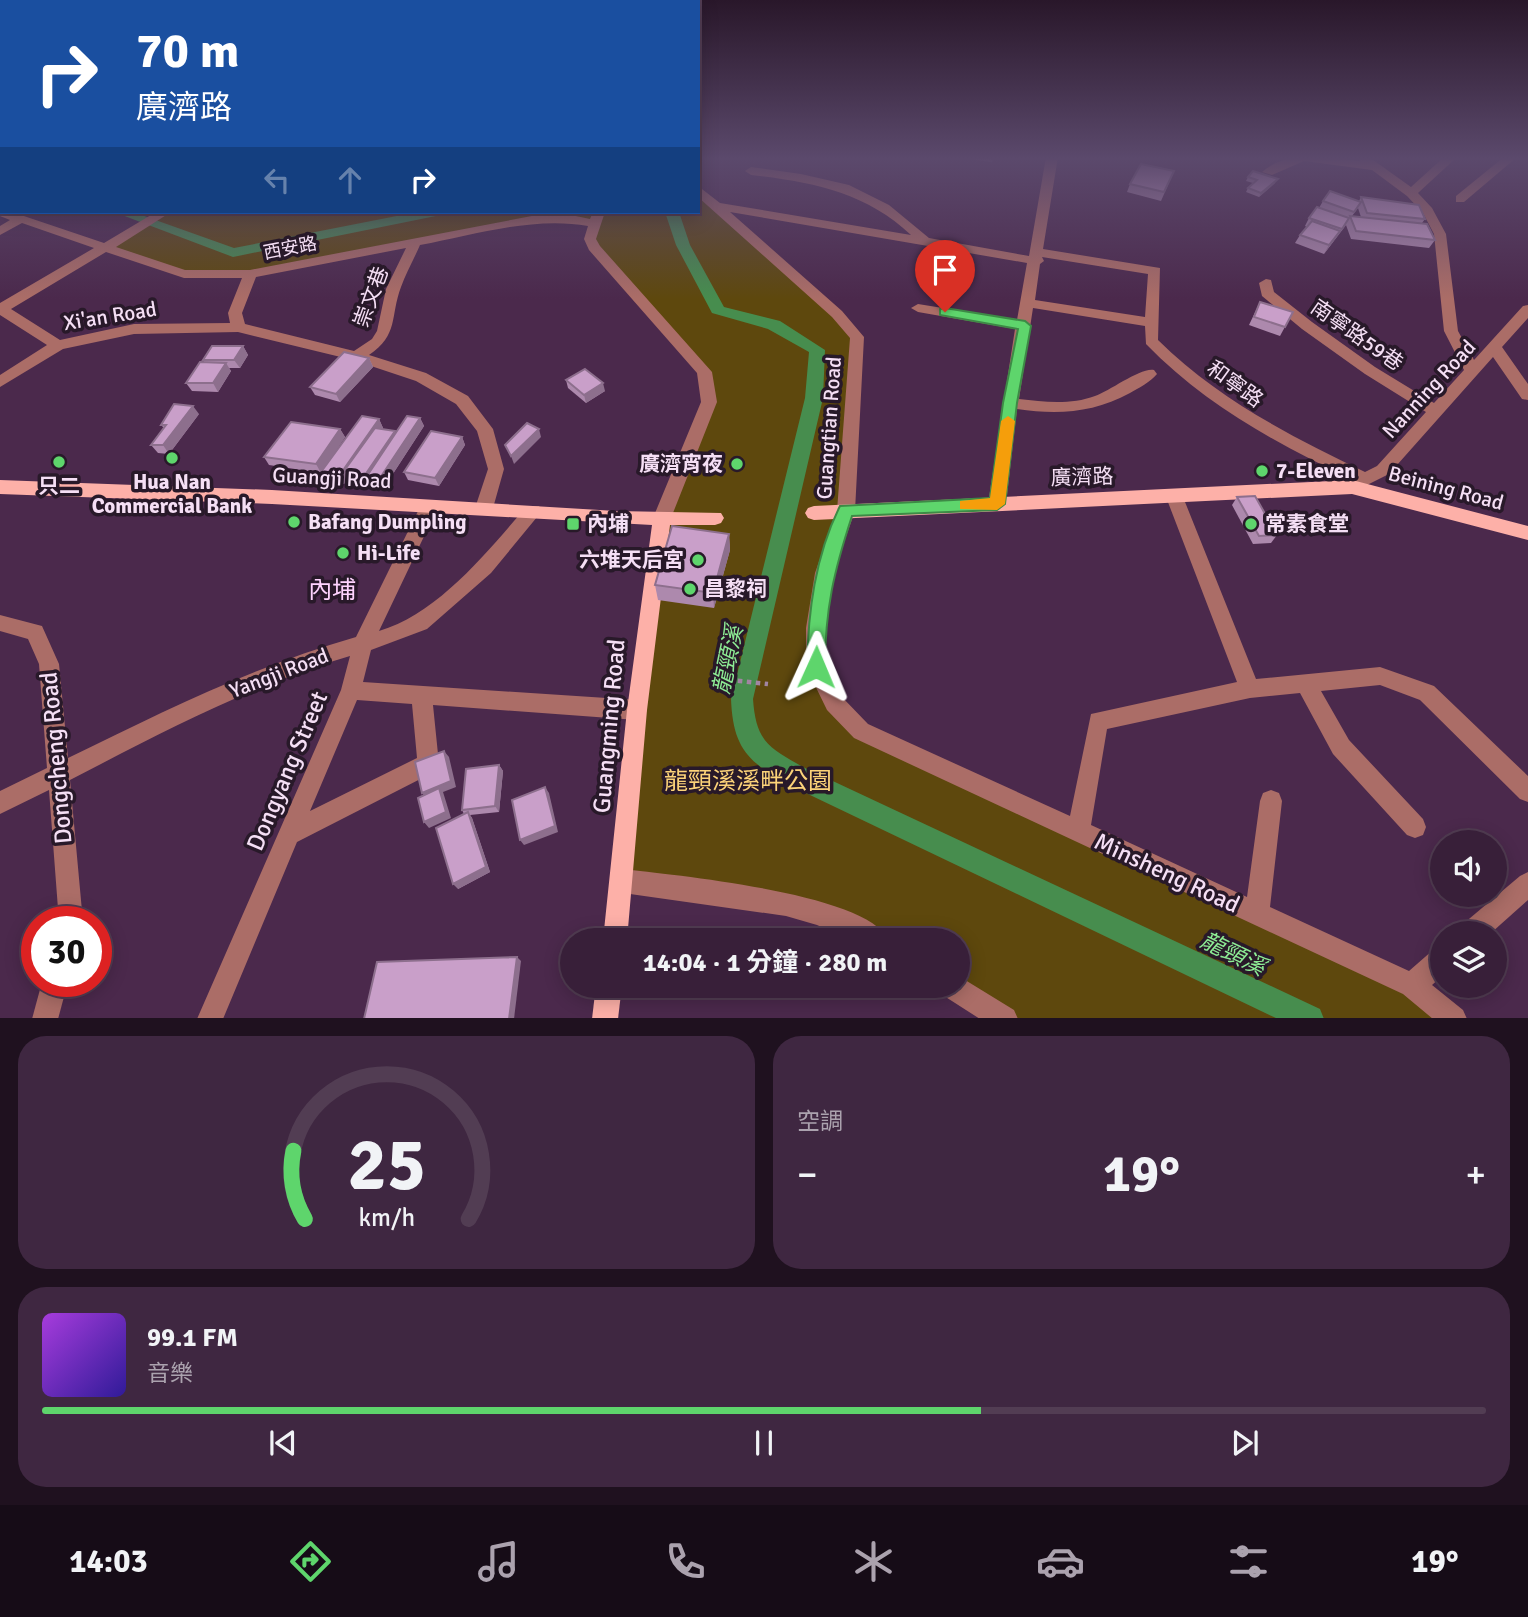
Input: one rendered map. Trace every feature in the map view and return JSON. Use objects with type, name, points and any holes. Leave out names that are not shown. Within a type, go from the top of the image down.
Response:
[{"type":"main road","name":"廣濟路","points":[[814,513],[1175,497],[1359,483]]},
{"type":"main road","name":"Beining Road","points":[[1359,483],[1528,533]]},
{"type":"main road","name":"Guangji Road","points":[[0,488],[662,518],[715,517]]},
{"type":"main road","name":"Guangming Road","points":[[617,928],[637,710],[662,518]]},
{"type":"main road","points":[[604,1018],[607,998]]},
{"type":"street","points":[[877,205],[925,242]]},
{"type":"street","points":[[997,504],[1010,403],[1045,205]]},
{"type":"street","points":[[1422,205],[1428,211],[1433,232],[1445,253],[1451,331],[1472,371]]},
{"type":"street","points":[[717,206],[925,242],[1037,257]]},
{"type":"street","name":"Guangtian Road","points":[[717,206],[837,314],[857,337],[846,510],[824,573],[816,628],[816,667],[834,703],[861,731],[1079,832]]},
{"type":"street","name":"西安路","points":[[6,214],[184,274],[250,274],[537,219],[596,217]]},
{"type":"street","points":[[58,345],[1,309],[158,214]]},
{"type":"street","points":[[596,217],[590,239],[594,247],[704,372],[709,387],[709,402],[662,518]]},
{"type":"street","points":[[0,231],[20,219]]},
{"type":"street","name":"崇文巷","points":[[356,356],[379,342],[393,289],[415,242]]},
{"type":"street","name":"和寧路","points":[[1037,257],[1155,271],[1152,341],[1168,360],[1251,423],[1359,483]]},
{"type":"street","points":[[238,327],[235,313],[250,274]]},
{"type":"street","name":"南寧路59巷","points":[[1266,283],[1266,293],[1316,332],[1376,377],[1436,411]]},
{"type":"street","points":[[1029,303],[1146,322]]},
{"type":"street","points":[[918,308],[1025,326]]},
{"type":"street","name":"Nanning Road","points":[[1359,483],[1382,470],[1495,349],[1528,309]]},
{"type":"street","name":"Xi'an Road","points":[[0,382],[58,345],[134,329],[238,327],[356,356],[421,377],[462,400],[485,429],[496,469],[484,508]]},
{"type":"street","points":[[1495,349],[1528,395]]},
{"type":"street","points":[[1010,403],[1060,410],[1085,408],[1120,393],[1149,374]]},
{"type":"street","points":[[1175,497],[1250,689]]},
{"type":"street","name":"Dongyang Street","points":[[209,1018],[351,690],[363,643],[429,507]]},
{"type":"street","name":"Yangji Road","points":[[0,803],[214,697],[293,664],[394,635],[420,623],[484,568],[533,511]]},
{"type":"street","name":"Dongcheng Road","points":[[0,623],[35,632],[49,664],[70,906]]},
{"type":"street","name":"Minsheng Road","points":[[1454,1018],[1412,985],[1079,832],[1098,721],[1250,689],[1380,676],[1427,693],[1528,792]]},
{"type":"street","points":[[1305,684],[1341,747],[1415,827]]},
{"type":"street","points":[[351,690],[637,710]]},
{"type":"street","points":[[289,834],[428,764],[421,694]]},
{"type":"street","points":[[1257,914],[1271,801]]},
{"type":"street","points":[[623,881],[793,906],[824,913],[853,928]]},
{"type":"street","points":[[1486,921],[1528,884]]},
{"type":"street","points":[[1412,985],[1430,969]]},
{"type":"street","points":[[44,1018],[50,997]]},
{"type":"street","points":[[970,997],[1005,1018]]},
{"type":"path","points":[[711,678],[768,684]]},
{"type":"green space","name":"龍頸溪溪畔公園","points":[[700,205],[714,205],[857,337],[846,511],[824,573],[816,667],[861,731],[1454,1018],[1005,1018],[970,994],[970,928],[851,928],[623,881],[656,520],[709,402],[704,372],[594,247],[593,223],[537,219],[250,274],[184,274],[106,247],[162,214],[700,214]]},
{"type":"building","points":[[1333,205],[1359,205],[1354,212]]},
{"type":"building","points":[[1364,205],[1415,205],[1419,205],[1425,219],[1367,213]]},
{"type":"building","points":[[1317,207],[1349,218],[1342,229],[1309,218]]},
{"type":"building","points":[[1350,216],[1427,224],[1435,240],[1356,231]]},
{"type":"building","points":[[1312,221],[1340,231],[1329,245],[1300,235]]},
{"type":"building","points":[[1260,302],[1293,312],[1285,327],[1254,317]]},
{"type":"building","points":[[212,346],[243,346],[234,360],[203,360]]},
{"type":"building","points":[[344,352],[369,358],[336,394],[310,387]]},
{"type":"building","points":[[200,362],[226,363],[213,383],[186,383]]},
{"type":"building","points":[[585,369],[603,383],[584,395],[566,380]]},
{"type":"building","points":[[174,404],[193,406],[163,445],[151,445],[166,425],[161,425]]},
{"type":"building","points":[[362,416],[379,419],[339,476],[321,472]]},
{"type":"building","points":[[407,416],[420,418],[380,478],[367,476]]},
{"type":"building","points":[[291,422],[340,429],[316,464],[264,457]]},
{"type":"building","points":[[527,423],[539,429],[511,456],[505,445]]},
{"type":"building","points":[[375,428],[395,431],[365,475],[344,471]]},
{"type":"building","points":[[431,431],[462,437],[435,478],[404,472]]},
{"type":"building","points":[[1255,496],[1277,535],[1259,536],[1237,497]]},
{"type":"building","points":[[672,526],[729,534],[713,593],[655,585]]},
{"type":"building","points":[[444,751],[451,781],[422,793],[415,762]]},
{"type":"building","points":[[499,765],[495,806],[462,810],[466,769]]},
{"type":"building","points":[[545,787],[555,826],[520,840],[512,800]]},
{"type":"building","points":[[439,788],[446,812],[424,822],[418,798]]},
{"type":"building","points":[[468,812],[486,867],[453,884],[436,828]]},
{"type":"building","points":[[517,957],[509,1018],[364,1018],[377,962]]},
{"type":"waterway","name":"龍頸溪","points":[[126,214],[233,253],[426,214]]},
{"type":"waterway","name":"龍頸溪","points":[[673,214],[683,245],[718,310],[774,325],[817,350],[814,398],[742,699],[745,728],[754,747],[796,776],[1308,1018]]},
{"type":"slow traffic","points":[[966,505],[997,504],[1008,421]]},
{"type":"place","name":"Hua Nan Commercial Bank","points":[[172,458]]},
{"type":"place","name":"只二","points":[[59,462]]},
{"type":"place","name":"廣濟宵夜","points":[[737,464]]},
{"type":"place","name":"7-Eleven","points":[[1262,471]]},
{"type":"place","name":"Bafang Dumpling","points":[[294,522]]},
{"type":"place","name":"內埔","points":[[573,524]]},
{"type":"place","name":"常素食堂","points":[[1251,524]]},
{"type":"place","name":"Hi-Life","points":[[343,553]]},
{"type":"place","name":"六堆天后宮","points":[[698,560]]},
{"type":"place","name":"昌黎祠","points":[[690,589]]},
{"type":"district","name":"內埔","points":[[332,590]]},
{"type":"route","points":[[816,667],[816,628],[824,573],[846,510],[997,504],[1010,403],[1025,326],[945,312]]}]
